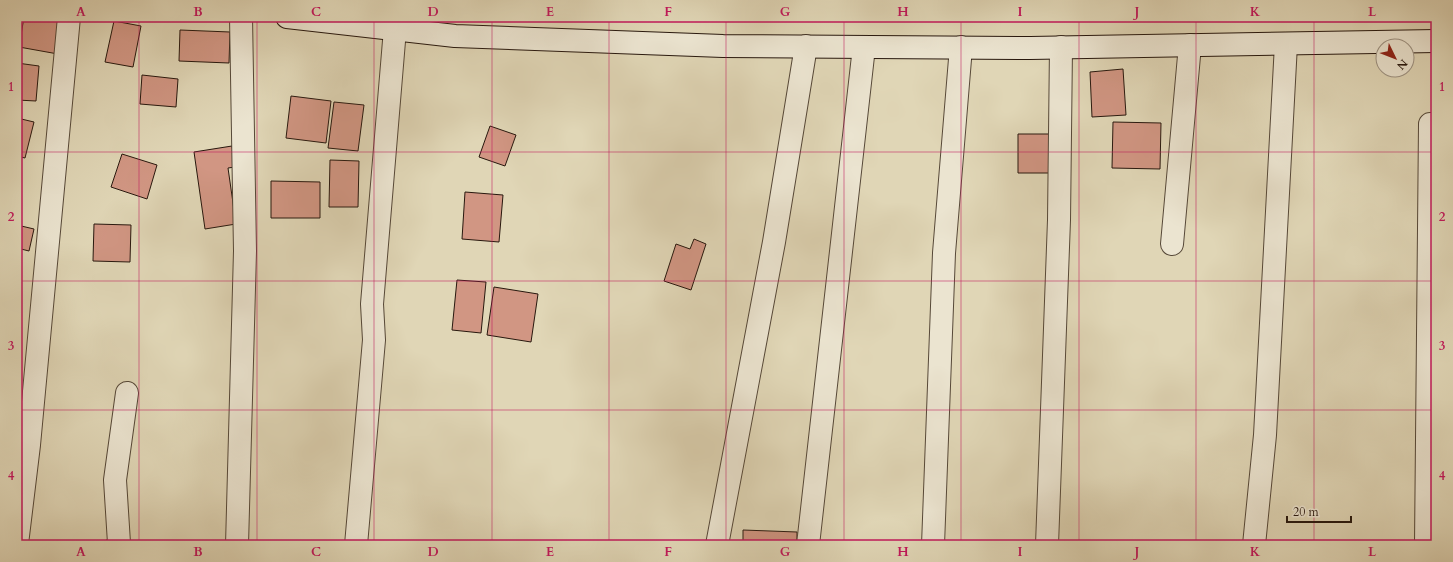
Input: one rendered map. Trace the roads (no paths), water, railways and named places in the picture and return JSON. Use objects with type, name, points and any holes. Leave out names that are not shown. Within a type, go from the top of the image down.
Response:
[{"type":"street","points":[[17,544],[29,437],[69,17]]},
{"type":"street","points":[[237,545],[245,250],[242,17]]},
{"type":"street","points":[[287,17],[455,36],[723,46],[1061,47],[1436,41]]},
{"type":"street","points":[[356,545],[374,340],[372,304],[395,29]]},
{"type":"street","points":[[1254,545],[1265,435],[1286,44]]},
{"type":"street","points":[[1172,244],[1190,45]]},
{"type":"street","points":[[717,545],[774,242],[806,46]]},
{"type":"street","points":[[808,545],[864,47]]},
{"type":"street","points":[[933,545],[944,253],[961,47]]},
{"type":"street","points":[[1047,545],[1059,220],[1061,47]]},
{"type":"street","points":[[1426,545],[1430,124]]},
{"type":"street","points":[[117,545],[119,543],[114,480],[127,394]]}]
